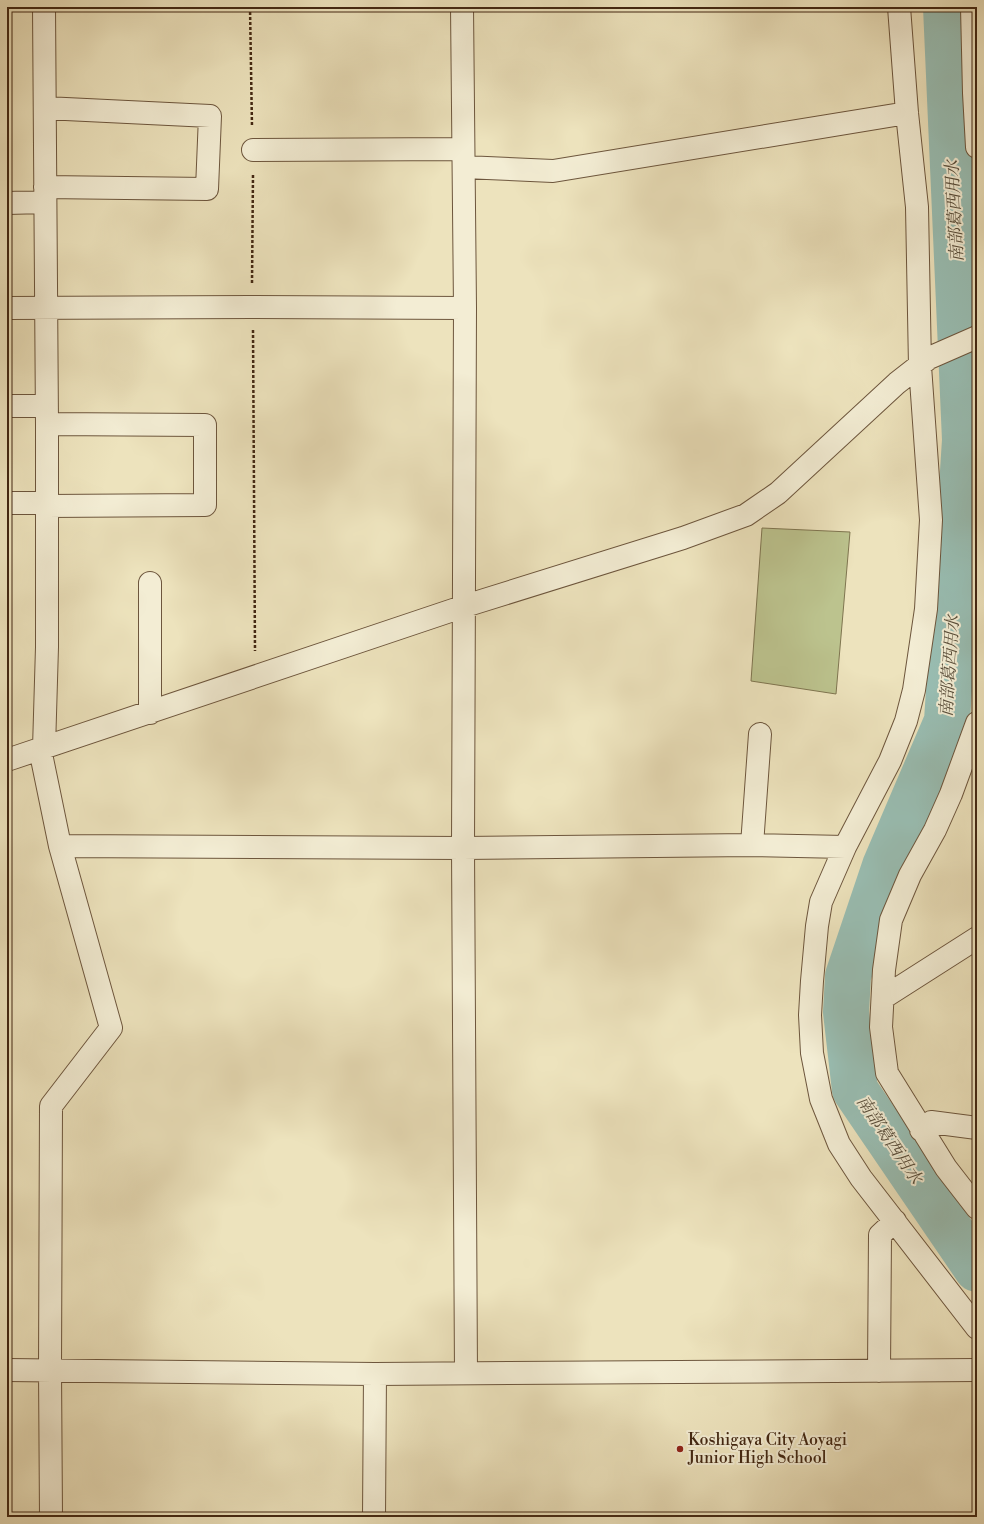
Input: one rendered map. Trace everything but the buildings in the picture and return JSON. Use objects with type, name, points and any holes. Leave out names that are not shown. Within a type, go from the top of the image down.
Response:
[{"type":"street","points":[[44,7],[47,647],[42,749],[60,846],[111,1028],[51,1106],[51,1517]]},
{"type":"street","points":[[462,7],[465,308],[463,848],[466,1373]]},
{"type":"street","points":[[899,7],[907,113],[917,207],[924,362],[931,520],[926,609],[914,690],[906,720],[890,761],[845,847],[821,902],[817,926],[811,1001],[812,1053],[821,1099],[840,1144],[862,1178],[977,1328]]},
{"type":"street","points":[[972,7],[977,147]]},
{"type":"street","points":[[7,203],[45,195],[207,190],[210,116],[45,108]]},
{"type":"street","points":[[253,150],[464,158],[553,171],[907,113]]},
{"type":"street","points":[[7,308],[465,308]]},
{"type":"street","points":[[7,760],[465,606],[682,538],[746,515],[778,493],[897,383],[924,362],[977,337]]},
{"type":"street","points":[[7,406],[47,415],[205,424],[205,505],[7,503]]},
{"type":"street","points":[[150,583],[150,713]]},
{"type":"street","points":[[977,723],[951,794],[935,830],[910,875],[891,920],[884,970],[881,1027],[887,1073],[946,1168],[977,1208]]},
{"type":"street","points":[[752,844],[760,734]]},
{"type":"street","points":[[60,846],[463,848],[752,844],[845,847]]},
{"type":"street","points":[[883,998],[977,938]]},
{"type":"street","points":[[922,1130],[931,1122],[977,1128]]},
{"type":"street","points":[[879,1371],[880,1235],[895,1221]]},
{"type":"street","points":[[7,1370],[375,1374],[977,1370]]},
{"type":"street","points":[[374,1517],[375,1374]]},
{"type":"path","points":[[250,7],[253,150],[252,307],[255,677]]},
{"type":"green space","points":[[762,528],[850,532],[836,694],[751,681]]},
{"type":"waterway","name":"南部葛西用水","points":[[946,7],[965,440],[947,721],[885,866],[848,976],[846,1012],[855,1090],[977,1269]]},
{"type":"place","name":"Koshigaya City Aoyagi Junior High School","points":[[680,1449]]}]
